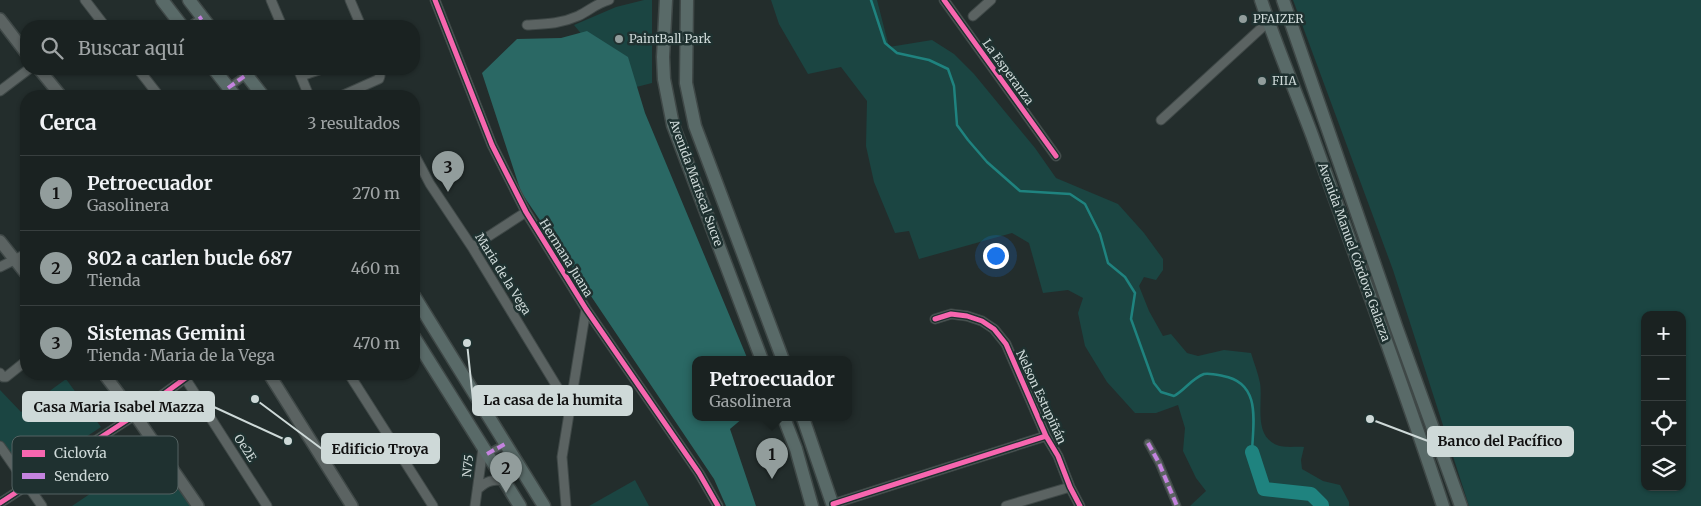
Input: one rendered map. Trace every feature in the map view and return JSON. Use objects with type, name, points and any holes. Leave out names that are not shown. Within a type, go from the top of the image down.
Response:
[{"type":"main road","points":[[162,0],[177,20]]},
{"type":"main road","points":[[189,0],[204,20]]},
{"type":"main road","name":"Avenida Mariscal Sucre","points":[[666,0],[662,57],[664,79],[673,125],[760,356]]},
{"type":"main road","name":"Avenida Mariscal Sucre","points":[[687,0],[686,83],[695,126],[781,356]]},
{"type":"main road","name":"Avenida Manuel Córdova Galarza","points":[[1260,0],[1311,133],[1403,386],[1443,506]]},
{"type":"main road","name":"Avenida Manuel Córdova Galarza","points":[[1283,0],[1397,329],[1461,506]]},
{"type":"main road","points":[[0,19],[20,44]]},
{"type":"main road","points":[[44,75],[56,90]]},
{"type":"main road","points":[[218,75],[230,90]]},
{"type":"main road","points":[[246,75],[258,90]]},
{"type":"main road","points":[[1347,234],[1362,228]]},
{"type":"main road","points":[[0,240],[20,266]]},
{"type":"main road","points":[[743,310],[750,303],[755,306],[772,350],[778,356]]},
{"type":"main road","points":[[420,306],[544,506]]},
{"type":"main road","points":[[1383,334],[1397,329]]},
{"type":"main road","points":[[420,347],[520,506]]},
{"type":"main road","points":[[109,380],[150,436]]},
{"type":"main road","points":[[273,380],[352,506]]},
{"type":"main road","points":[[785,421],[796,449],[812,506]]},
{"type":"main road","points":[[804,421],[833,505]]},
{"type":"main road","points":[[178,477],[198,506]]},
{"type":"main road","points":[[806,486],[818,506]]},
{"type":"street","points":[[86,0],[101,20]]},
{"type":"street","points":[[271,0],[279,20]]},
{"type":"street","points":[[350,0],[358,20]]},
{"type":"street","name":"Hermana Juana","points":[[435,0],[492,145],[526,212],[586,309],[699,473],[718,506]]},
{"type":"street","points":[[527,25],[560,24],[579,16],[599,1],[609,0]]},
{"type":"street","name":"La Esperanza","points":[[944,0],[1056,156]]},
{"type":"street","points":[[973,16],[991,0]]},
{"type":"street","points":[[1161,120],[1268,22]]},
{"type":"street","points":[[0,91],[21,75]]},
{"type":"street","points":[[143,75],[154,90]]},
{"type":"street","points":[[232,90],[242,75]]},
{"type":"street","points":[[301,75],[307,90]]},
{"type":"street","points":[[354,90],[379,79],[379,75]]},
{"type":"street","name":"Maria de la Vega","points":[[420,165],[570,408]]},
{"type":"street","points":[[472,247],[526,212]]},
{"type":"street","points":[[0,266],[20,257]]},
{"type":"street","points":[[566,506],[562,457],[586,309]]},
{"type":"street","name":"Nelson Estupiñán","points":[[934,319],[951,314],[967,316],[982,321],[994,329],[1006,344],[1028,390],[1046,436],[1058,456],[1070,487],[1080,506]]},
{"type":"street","points":[[2,375],[20,365]]},
{"type":"street","points":[[102,436],[182,380]]},
{"type":"street","name":"Oe2E","points":[[190,380],[267,506]]},
{"type":"street","points":[[353,380],[433,506]]},
{"type":"street","points":[[833,505],[1046,436]]},
{"type":"street","points":[[1148,443],[1159,463],[1177,506]]},
{"type":"street","points":[[485,451],[505,444]]},
{"type":"street","points":[[0,446],[12,463]]},
{"type":"street","name":"N75","points":[[475,506],[485,451]]},
{"type":"street","name":"N75","points":[[479,488],[486,482],[494,479],[504,481]]},
{"type":"street","points":[[1006,506],[1070,487]]},
{"type":"street","points":[[0,503],[15,494]]},
{"type":"street","points":[[34,494],[42,506]]},
{"type":"shaded area","name":"PaintBall Park","points":[[644,0],[652,0],[652,83],[617,92],[597,53],[574,25],[616,7]]},
{"type":"shaded area","points":[[771,0],[877,0],[889,47],[932,40],[954,54],[974,74],[1035,148],[1056,178],[1118,204],[1144,233],[1163,259],[1163,270],[1156,280],[1144,277],[1139,286],[1149,311],[1163,336],[1171,334],[1187,353],[1198,356],[1224,350],[1251,353],[1260,383],[1260,416],[1263,432],[1273,443],[1280,446],[1304,447],[1301,460],[1302,469],[1323,481],[1340,485],[1349,502],[1349,506],[1190,506],[1206,491],[1196,478],[1183,451],[1185,428],[1178,405],[1156,413],[1135,413],[1107,382],[1085,346],[1078,313],[1083,298],[1068,290],[1043,293],[1029,243],[1012,233],[919,259],[909,231],[895,233],[874,182],[866,146],[867,101],[841,67],[808,74],[779,24]]},
{"type":"shaded area","points":[[1293,0],[1701,0],[1701,506],[1469,506],[1393,270]]},
{"type":"shaded area","points":[[587,31],[628,57],[645,113],[746,356],[692,356],[692,421],[739,421],[730,429],[756,506],[726,506],[714,479],[521,192],[482,73],[517,39],[561,38]]},
{"type":"shaded area","points":[[67,380],[101,427],[87,436],[12,436],[12,456],[0,440],[0,390],[21,412]]},
{"type":"shaded area","points":[[635,480],[649,506],[589,506]]},
{"type":"shaded area","points":[[178,488],[191,506],[72,506],[90,494],[178,494]]},
{"type":"waterway","points":[[871,0],[885,43],[897,53],[929,60],[948,69],[954,86],[957,125],[987,162],[1020,191],[1070,194],[1085,204],[1100,234],[1108,263],[1125,277],[1135,293],[1131,319],[1154,383],[1161,392],[1174,396],[1204,374],[1223,376],[1235,380],[1244,387],[1250,395],[1254,417],[1252,452]]},
{"type":"waterway","points":[[1252,452],[1264,489],[1311,494],[1321,506]]},
{"type":"marked path","points":[[198,20],[202,17]]},
{"type":"marked path","points":[[228,88],[246,75]]},
{"type":"marked path","points":[[1148,443],[1159,463],[1177,506]]},
{"type":"marked path","points":[[487,454],[505,444]]},
{"type":"cycle path","points":[[435,0],[492,145],[526,212],[586,309],[699,473],[718,506]]},
{"type":"cycle path","points":[[944,0],[1056,156]]},
{"type":"cycle path","points":[[935,319],[951,314],[967,316],[982,321],[994,329],[1006,344],[1046,436],[1058,456],[1070,487],[1080,506]]},
{"type":"cycle path","points":[[103,436],[183,380]]},
{"type":"cycle path","points":[[833,504],[1046,436]]},
{"type":"cycle path","points":[[0,503],[14,494]]},
{"type":"place","name":"PFAIZER","points":[[1243,19]]},
{"type":"place","name":"PaintBall Park","points":[[619,39]]},
{"type":"place","name":"FIIA","points":[[1262,81]]},
{"type":"place","name":"Sistemas Gemini","points":[[448,192]]},
{"type":"place","name":"La casa de la humita","points":[[467,343]]},
{"type":"place","name":"Edificio Troya","points":[[255,399]]},
{"type":"place","name":"Banco del Pacífico","points":[[1370,419]]},
{"type":"place","name":"Casa Maria Isabel Mazza","points":[[288,441]]},
{"type":"place","name":"Petroecuador","points":[[772,479]]},
{"type":"place","name":"802 a carlen bucle 687","points":[[506,493]]}]
